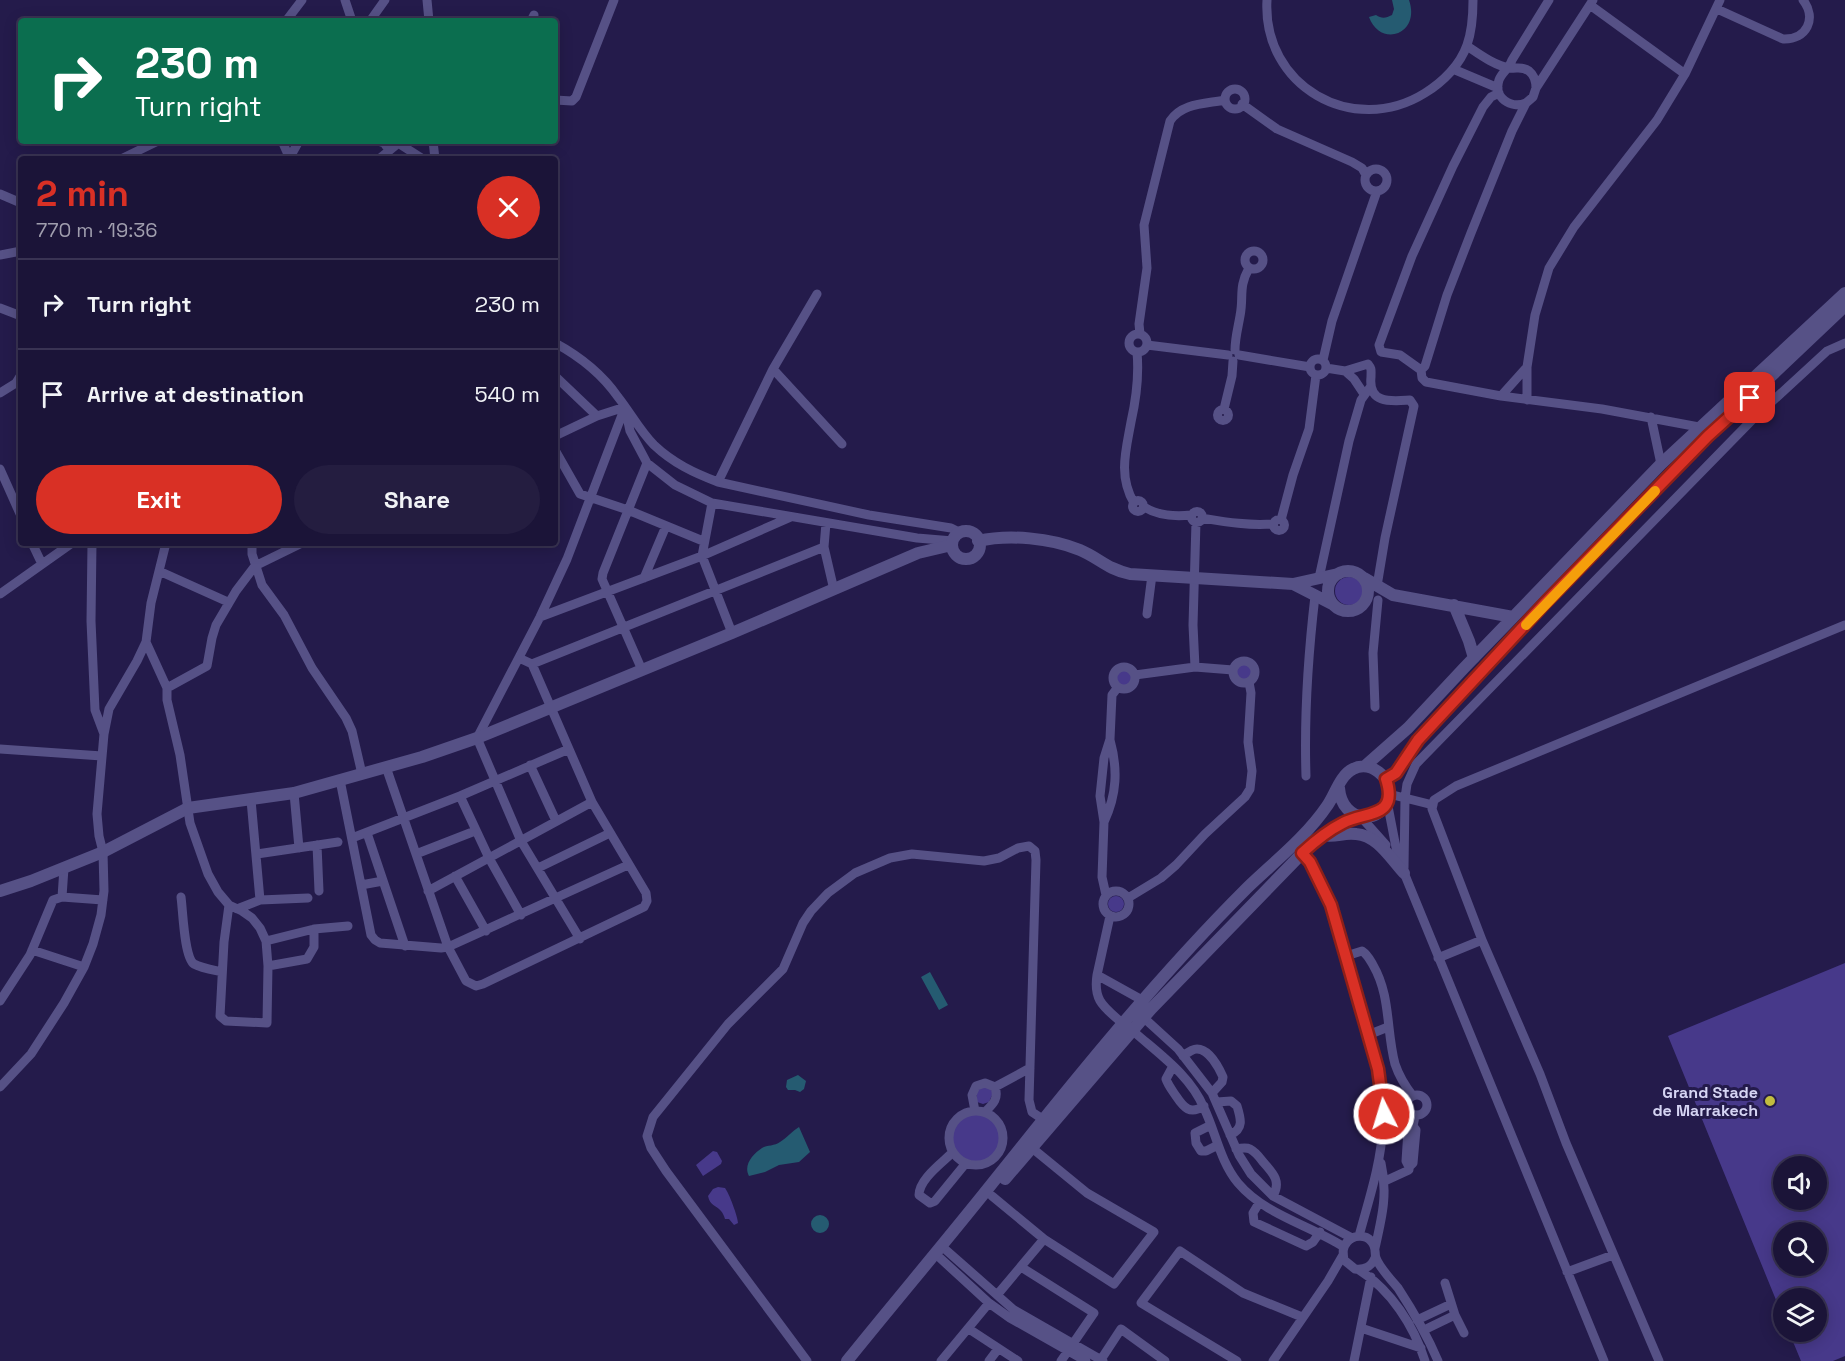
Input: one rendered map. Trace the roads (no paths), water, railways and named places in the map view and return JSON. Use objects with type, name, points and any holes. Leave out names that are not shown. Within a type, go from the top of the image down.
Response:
[{"type":"street","points":[[288,18],[302,0]]},
{"type":"street","points":[[345,0],[351,18]]},
{"type":"street","points":[[372,18],[386,0]]},
{"type":"street","points":[[427,0],[429,18]]},
{"type":"street","points":[[558,100],[572,101],[576,97],[614,0]]},
{"type":"street","points":[[1267,0],[1269,32],[1288,70],[1311,92],[1339,106],[1370,110],[1402,105],[1438,84],[1453,69],[1467,46],[1473,15],[1473,0]]},
{"type":"street","points":[[1549,0],[1512,60],[1510,68],[1500,78],[1499,90],[1483,107],[1453,166],[1412,256],[1379,345],[1381,352],[1400,355],[1421,370],[1422,378],[1426,382],[1501,396],[1651,417],[1699,427]]},
{"type":"street","points":[[1527,400],[1527,367],[1535,315],[1549,268],[1574,227],[1657,120],[1685,74],[1718,4],[1783,39],[1790,39],[1801,35],[1808,29],[1811,19],[1810,10],[1803,0]]},
{"type":"street","points":[[1421,370],[1425,366],[1447,295],[1512,131],[1526,103],[1533,97],[1536,88],[1591,3],[1685,74]]},
{"type":"street","points":[[1467,46],[1489,60],[1510,68],[1528,71],[1534,79],[1536,88]]},
{"type":"street","points":[[1453,69],[1499,90],[1508,103],[1517,105],[1526,103]]},
{"type":"street","points":[[1225,100],[1230,90],[1237,89],[1243,94],[1242,105]]},
{"type":"street","points":[[1225,100],[1232,108],[1242,105]]},
{"type":"street","points":[[1140,334],[1139,324],[1147,268],[1144,225],[1170,121],[1180,111],[1191,106],[1225,100]]},
{"type":"street","points":[[1242,105],[1277,129],[1362,168],[1366,175],[1366,184],[1372,190],[1380,190],[1386,184],[1384,172],[1380,170],[1372,170],[1366,175]]},
{"type":"street","points":[[127,156],[152,144]]},
{"type":"street","points":[[403,144],[419,156]]},
{"type":"street","points":[[1147,345],[1234,355],[1323,374],[1332,321],[1377,190]]},
{"type":"street","points":[[0,194],[18,203]]},
{"type":"street","points":[[0,255],[18,252]]},
{"type":"street","points":[[1224,409],[1232,376],[1235,338],[1242,303],[1241,288],[1249,268]]},
{"type":"street","points":[[846,1361],[1122,1023],[1226,910],[1327,807],[1339,788],[1343,776],[1353,769],[1365,766],[1408,728],[1661,464],[1845,293]]},
{"type":"street","points":[[718,482],[773,369],[817,294]]},
{"type":"street","points":[[1386,779],[1396,773],[1418,740],[1554,594],[1708,436],[1845,306]]},
{"type":"street","points":[[0,308],[18,314]]},
{"type":"street","points":[[1140,334],[1146,338],[1147,345],[1143,351],[1137,352],[1131,348],[1130,341],[1133,336],[1140,334]]},
{"type":"street","points":[[1404,873],[1405,798],[1407,784],[1416,764],[1753,419],[1827,351],[1845,343]]},
{"type":"street","points":[[0,891],[103,852],[188,808],[294,793],[422,757],[477,738],[732,633],[918,553],[955,540],[972,533],[978,541],[977,554],[967,559],[956,555],[955,540],[951,528],[869,515],[718,482],[695,473],[673,461],[653,444],[617,395],[592,368],[558,345]]},
{"type":"street","points":[[1137,352],[1134,400],[1124,460],[1126,485],[1134,503],[1140,501],[1144,507],[1162,515],[1237,524],[1258,525],[1277,522],[1309,429],[1316,359],[1345,371],[1383,400],[1394,403],[1408,400],[1414,406],[1385,538],[1377,586]]},
{"type":"street","points":[[1319,578],[1349,441],[1368,390],[1371,369],[1368,364],[1345,371]]},
{"type":"street","points":[[1501,396],[1527,367]]},
{"type":"street","points":[[773,369],[842,444]]},
{"type":"street","points":[[558,379],[597,416]]},
{"type":"street","points":[[0,393],[18,380]]},
{"type":"street","points":[[558,435],[597,416],[625,407]]},
{"type":"street","points":[[625,407],[630,431],[647,463],[675,485],[712,503],[917,538],[955,540]]},
{"type":"street","points":[[477,738],[540,617],[567,559],[625,407]]},
{"type":"street","points":[[1651,417],[1661,464]]},
{"type":"street","points":[[558,455],[578,492],[703,541]]},
{"type":"street","points":[[642,670],[602,579],[647,463]]},
{"type":"street","points":[[0,469],[18,508]]},
{"type":"street","points":[[712,503],[702,556],[732,633]]},
{"type":"street","points":[[540,617],[702,556],[791,517]]},
{"type":"street","points":[[1195,667],[1193,625],[1197,518]]},
{"type":"street","points":[[825,523],[824,547],[834,590]]},
{"type":"street","points":[[644,578],[666,526]]},
{"type":"street","points":[[978,541],[1016,537],[1064,545],[1081,550],[1106,567],[1118,571],[1194,579],[1293,584],[1343,572],[1354,572],[1393,595],[1513,617]]},
{"type":"street","points":[[33,546],[42,564]]},
{"type":"street","points":[[0,594],[68,546]]},
{"type":"street","points":[[92,546],[95,710],[104,734]]},
{"type":"street","points":[[0,1087],[31,1054],[53,1022],[84,967],[93,944],[104,900],[103,852],[97,814],[104,734],[109,709],[146,642],[151,603],[165,546]]},
{"type":"street","points":[[252,546],[255,566],[262,585],[284,615],[312,668],[346,718],[362,774]]},
{"type":"street","points":[[167,688],[207,666],[212,638],[228,602],[255,566],[296,546]]},
{"type":"street","points":[[532,664],[824,547]]},
{"type":"street","points":[[159,571],[228,602]]},
{"type":"street","points":[[1332,604],[1329,598],[1329,585],[1338,574]]},
{"type":"street","points":[[1147,614],[1152,575]]},
{"type":"street","points":[[1364,578],[1369,594],[1364,605]]},
{"type":"street","points":[[1293,584],[1336,608],[1348,612],[1393,595]]},
{"type":"street","points":[[1306,776],[1304,721],[1315,596]]},
{"type":"street","points":[[1375,706],[1374,653],[1378,600]]},
{"type":"street","points":[[1454,605],[1474,658]]},
{"type":"street","points":[[1659,1361],[1482,940],[1432,809],[1434,800],[1456,786],[1845,625]]},
{"type":"street","points":[[146,642],[167,688],[167,700],[178,746],[190,823],[208,874],[218,892],[233,907],[252,918],[266,941],[267,1023],[232,1022],[222,1019],[220,1011],[222,972],[233,907]]},
{"type":"street","points":[[386,767],[448,947],[469,984],[476,986],[641,909],[646,904],[646,893],[592,802],[532,664],[519,658]]},
{"type":"street","points":[[1128,898],[1161,878],[1176,865],[1245,797],[1250,789],[1252,771],[1248,742],[1251,693],[1249,682],[1256,673],[1252,663],[1240,661],[1233,670],[1234,676],[1239,682],[1249,682]]},
{"type":"street","points":[[1127,667],[1135,675],[1132,686],[1125,689],[1118,687],[1113,681],[1116,670],[1127,667]]},
{"type":"street","points":[[1135,675],[1195,667],[1233,670]]},
{"type":"street","points":[[1106,895],[1118,891],[1128,898],[1129,906],[1125,914],[1118,918],[1110,916],[1102,907],[1106,895],[1102,877],[1104,822],[1100,796],[1104,758],[1110,739],[1112,695],[1118,687]]},
{"type":"street","points":[[477,738],[521,841],[580,939]]},
{"type":"street","points":[[352,838],[460,796],[568,748]]},
{"type":"street","points":[[0,749],[102,756]]},
{"type":"street","points":[[530,765],[556,821]]},
{"type":"street","points":[[1365,766],[1377,770],[1386,779],[1398,858],[1604,1361]]},
{"type":"street","points":[[340,780],[370,935],[380,943],[448,947],[628,865]]},
{"type":"street","points":[[1339,788],[1340,800],[1347,810],[1359,816],[1398,858]]},
{"type":"street","points":[[294,793],[299,848]]},
{"type":"street","points":[[460,796],[475,831],[521,915]]},
{"type":"street","points":[[1388,798],[1405,798],[1433,805]]},
{"type":"street","points":[[856,1361],[1032,1148],[1144,1018],[1302,853],[1322,835],[1359,816],[1372,815],[1381,810],[1388,798]]},
{"type":"street","points":[[251,800],[260,900]]},
{"type":"street","points":[[428,891],[592,802]]},
{"type":"street","points":[[416,854],[475,831]]},
{"type":"street","points":[[367,833],[405,945]]},
{"type":"street","points":[[537,868],[610,833]]},
{"type":"street","points":[[1322,835],[1332,837],[1358,834],[1375,841],[1404,873]]},
{"type":"street","points":[[257,854],[338,842]]},
{"type":"street","points":[[316,845],[319,891]]},
{"type":"street","points":[[807,1361],[712,1234],[651,1148],[647,1136],[649,1125],[660,1106],[728,1024],[783,969],[803,923],[828,893],[849,876],[890,858],[912,854],[984,861],[999,858],[1018,848],[1029,846],[1035,851],[1029,1100],[1032,1112],[1044,1120]]},
{"type":"street","points":[[1273,1361],[1328,1281],[1343,1251],[1355,1237],[1380,1160],[1384,1114],[1378,1069],[1331,905],[1310,862],[1302,853]]},
{"type":"street","points":[[62,897],[64,868]]},
{"type":"street","points":[[455,876],[486,931]]},
{"type":"street","points":[[361,885],[383,881]]},
{"type":"street","points":[[0,1001],[32,950],[53,900],[62,897],[104,900]]},
{"type":"street","points":[[181,897],[189,959],[194,964],[222,972]]},
{"type":"street","points":[[233,907],[260,900],[308,898]]},
{"type":"street","points":[[1110,916],[1096,986],[1100,1003],[1122,1023]]},
{"type":"street","points":[[266,941],[314,928],[348,926]]},
{"type":"street","points":[[268,966],[307,959],[314,947],[314,928]]},
{"type":"street","points":[[1438,958],[1482,940]]},
{"type":"street","points":[[32,950],[84,967]]},
{"type":"street","points":[[1346,956],[1362,951],[1366,954],[1384,987],[1395,1065],[1413,1096]]},
{"type":"street","points":[[1097,975],[1142,1000]]},
{"type":"street","points":[[1144,1018],[1183,1056],[1214,1097],[1236,1149],[1251,1174],[1273,1196],[1355,1237],[1369,1239],[1375,1253],[1420,1324],[1438,1361]]},
{"type":"street","points":[[1368,1035],[1388,1027]]},
{"type":"street","points":[[1133,1031],[1184,1075],[1204,1106],[1226,1166],[1239,1185],[1258,1203],[1320,1232],[1343,1251],[1347,1264],[1371,1277],[1387,1292],[1411,1329],[1425,1361]]},
{"type":"street","points":[[1149,1045],[1161,1033]]},
{"type":"street","points":[[1183,1056],[1198,1048],[1209,1056],[1223,1077],[1214,1097]]},
{"type":"street","points":[[1173,1066],[1166,1078],[1180,1102],[1191,1111],[1204,1106]]},
{"type":"street","points":[[995,1087],[1030,1068]]},
{"type":"street","points":[[995,1087],[980,1083],[975,1087],[972,1095],[980,1111],[997,1120],[1002,1128],[1003,1143],[998,1154],[986,1163],[974,1165],[966,1163],[953,1152],[949,1135],[951,1126],[964,1114],[980,1111],[996,1100],[995,1087]]},
{"type":"street","points":[[1383,1125],[1424,1113],[1427,1106],[1426,1100],[1421,1096],[1413,1096],[1408,1100],[1408,1111],[1414,1115]]},
{"type":"street","points":[[1214,1097],[1231,1101],[1237,1106],[1241,1126],[1230,1135]]},
{"type":"street","points":[[1384,1114],[1407,1105]]},
{"type":"street","points":[[1385,1181],[1408,1172],[1409,1167],[1406,1161],[1408,1130],[1413,1126],[1414,1115]]},
{"type":"street","points":[[1211,1125],[1198,1130],[1194,1138],[1201,1151],[1218,1145]]},
{"type":"street","points":[[1003,1143],[1016,1153]]},
{"type":"street","points":[[992,1196],[1044,1239],[1114,1284],[1154,1232],[1087,1193],[1032,1148]]},
{"type":"street","points":[[1236,1149],[1251,1150],[1273,1173],[1277,1179],[1273,1196]]},
{"type":"street","points":[[953,1152],[927,1178],[919,1195],[930,1203],[935,1201],[966,1163]]},
{"type":"street","points":[[1359,1270],[1370,1266],[1384,1209],[1385,1181],[1380,1160]]},
{"type":"street","points":[[986,1163],[1000,1174]]},
{"type":"street","points":[[1239,1185],[1251,1174]]},
{"type":"street","points":[[1258,1203],[1253,1213],[1254,1222],[1306,1246],[1314,1242],[1320,1232]]},
{"type":"street","points":[[997,1295],[1044,1239]]},
{"type":"street","points":[[1237,1361],[1141,1303],[1180,1251],[1243,1293],[1302,1317]]},
{"type":"street","points":[[943,1254],[1014,1310],[1071,1347],[1086,1361]]},
{"type":"street","points":[[943,1254],[989,1303],[1010,1318],[1101,1360],[1121,1329],[1165,1361]]},
{"type":"street","points":[[1567,1272],[1613,1255]]},
{"type":"street","points":[[1021,1267],[1094,1313],[1061,1361]]},
{"type":"street","points":[[1354,1361],[1371,1277]]},
{"type":"street","points":[[1445,1283],[1455,1315],[1464,1333]]},
{"type":"street","points":[[941,1361],[989,1303]]},
{"type":"street","points":[[1411,1329],[1451,1304]]},
{"type":"street","points":[[1420,1324],[1455,1315]]},
{"type":"street","points":[[1361,1328],[1421,1348]]},
{"type":"street","points":[[969,1329],[1018,1361]]},
{"type":"street","points":[[988,1361],[998,1349]]},
{"type":"water","points":[[1392,0],[1409,0],[1411,12],[1405,29],[1390,34],[1374,27],[1369,17],[1376,15],[1384,18],[1392,15],[1394,9]]},
{"type":"water","points":[[930,972],[948,1005],[939,1010],[921,977]]},
{"type":"water","points":[[798,1075],[806,1081],[804,1089],[800,1092],[788,1090],[787,1080]]},
{"type":"water","points":[[799,1127],[810,1152],[799,1162],[779,1165],[749,1176],[748,1164],[755,1153],[785,1139]]},
{"type":"water","points":[[820,1215],[826,1218],[829,1224],[826,1230],[820,1233],[814,1230],[811,1224],[814,1218]]},
{"type":"place","name":"Grand Stade de Marrakech","points":[[1770,1101]]}]
